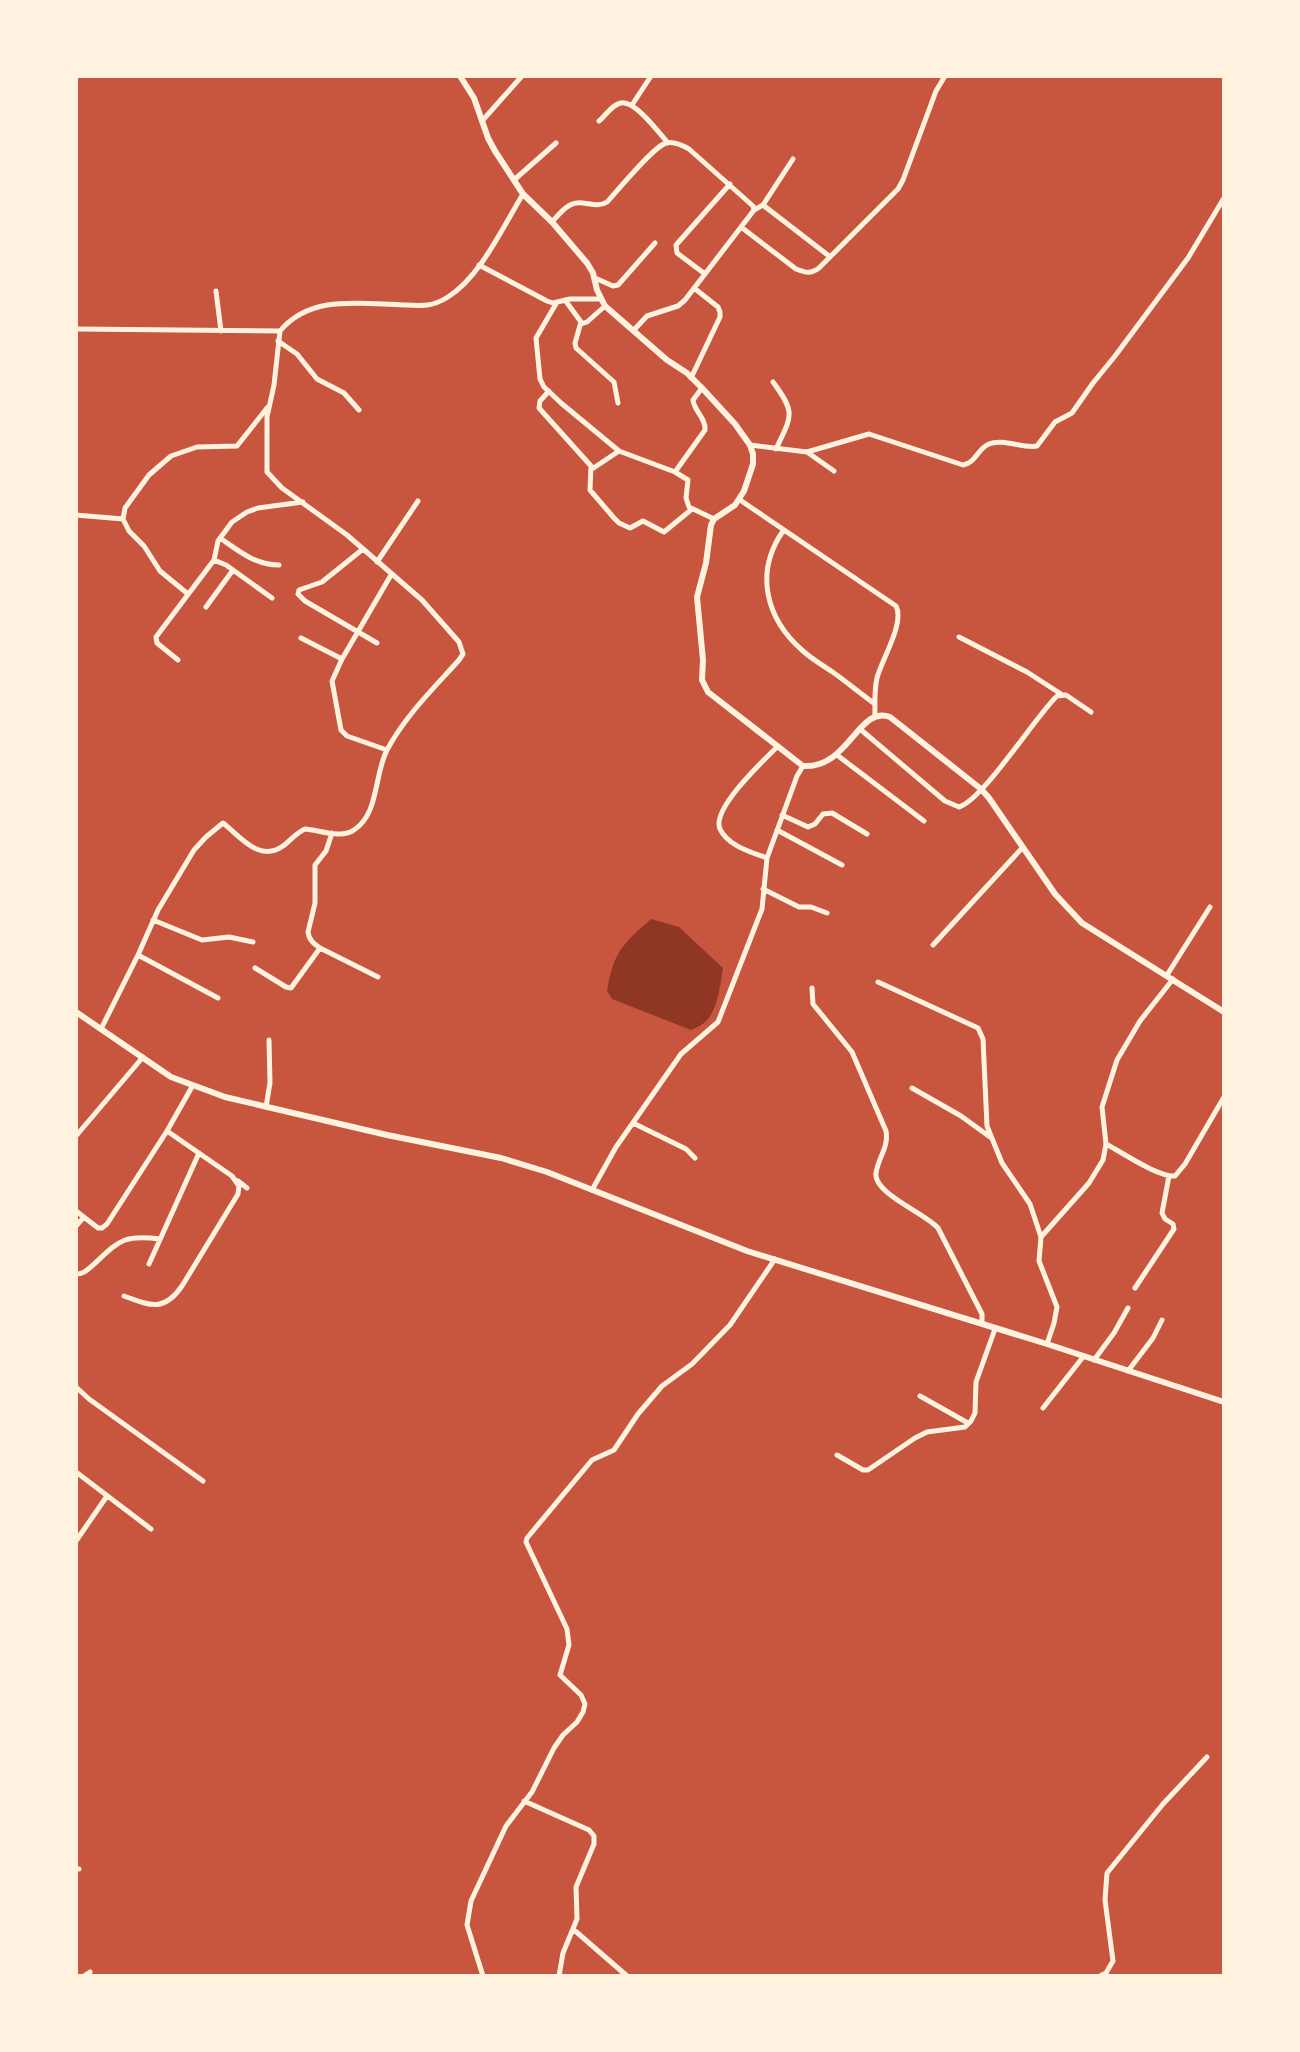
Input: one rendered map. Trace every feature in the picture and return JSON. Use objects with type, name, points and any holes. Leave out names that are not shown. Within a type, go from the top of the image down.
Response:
[{"type":"street","points":[[460,76],[474,98],[488,138],[514,180],[523,194],[552,222],[587,263],[595,278],[600,299],[605,306],[702,388],[735,424],[750,445],[753,464],[751,475],[740,500],[714,519],[711,525],[706,563],[698,597],[704,686],[716,700],[803,766],[822,763],[837,755],[875,716],[882,714],[890,717],[981,789],[1055,894],[1082,923],[1224,1012]]},
{"type":"street","points":[[482,121],[522,76]]},
{"type":"street","points":[[632,105],[651,76]]},
{"type":"street","points":[[741,227],[796,269],[813,273],[898,189],[936,91],[945,76]]},
{"type":"street","points":[[599,121],[622,102],[632,105],[668,142],[689,149],[730,184],[754,210]]},
{"type":"street","points":[[552,222],[569,205],[577,202],[597,205],[608,202],[656,149],[668,142]]},
{"type":"street","points":[[514,180],[555,143]]},
{"type":"street","points":[[633,332],[647,316],[678,306],[685,300],[754,210],[763,205],[793,159]]},
{"type":"street","points":[[705,274],[677,254],[676,245],[730,184]]},
{"type":"street","points":[[101,1029],[153,920],[194,850],[206,837],[222,823],[253,848],[266,852],[281,848],[305,829],[348,834],[363,822],[371,806],[378,774],[387,750],[416,709],[463,654],[459,642],[422,600],[363,549],[282,488],[267,472],[267,417],[274,384],[280,331],[292,319],[313,308],[333,303],[432,306],[449,297],[464,285],[479,265],[523,194]]},
{"type":"street","points":[[750,445],[807,452],[869,435],[963,465],[973,462],[984,448],[992,443],[1037,446],[1055,422],[1072,413],[1115,356],[1188,258],[1224,198]]},
{"type":"street","points":[[763,205],[829,256]]},
{"type":"street","points":[[595,278],[613,286],[618,285],[655,243]]},
{"type":"street","points":[[479,265],[547,301],[600,299]]},
{"type":"street","points":[[691,378],[720,312],[694,288]]},
{"type":"street","points":[[216,291],[221,331]]},
{"type":"street","points":[[565,300],[581,324]]},
{"type":"street","points":[[557,302],[535,344],[540,380],[549,391],[619,451],[675,472],[688,480],[687,503],[692,509],[714,519]]},
{"type":"street","points":[[581,324],[587,322],[605,306]]},
{"type":"street","points":[[581,324],[575,343],[576,348],[614,382],[618,403]]},
{"type":"street","points":[[76,329],[280,331]]},
{"type":"street","points":[[278,341],[297,354],[317,379],[344,393],[359,410]]},
{"type":"street","points":[[773,382],[787,400],[790,410],[790,418],[776,449]]},
{"type":"street","points":[[675,472],[705,430],[704,421],[695,409],[693,400],[702,388]]},
{"type":"street","points":[[549,391],[540,401],[539,408],[572,442],[592,469],[590,490],[614,518],[630,528],[643,521],[664,532],[692,509]]},
{"type":"street","points":[[188,594],[160,571],[144,546],[129,531],[123,519],[125,508],[158,465],[189,448],[237,446],[270,404]]},
{"type":"street","points":[[790,418],[797,420]]},
{"type":"street","points":[[592,469],[619,451]]},
{"type":"street","points":[[807,452],[834,471]]},
{"type":"street","points":[[740,500],[891,603],[898,611],[897,624],[878,676],[875,716]]},
{"type":"street","points":[[376,561],[418,501]]},
{"type":"street","points":[[178,660],[157,643],[156,637],[214,560],[220,538],[232,522],[247,512],[303,502]]},
{"type":"street","points":[[76,515],[123,519]]},
{"type":"street","points":[[783,531],[776,541],[767,569],[768,598],[774,612],[803,651],[875,704]]},
{"type":"street","points":[[220,538],[252,560],[268,565],[279,565]]},
{"type":"street","points":[[363,549],[322,582],[303,587],[298,594],[305,601],[376,643]]},
{"type":"street","points":[[214,560],[233,570],[272,598]]},
{"type":"street","points":[[206,607],[233,570]]},
{"type":"street","points":[[387,750],[347,736],[340,730],[332,681],[342,659],[391,575]]},
{"type":"street","points":[[959,637],[1027,672],[1091,712]]},
{"type":"street","points":[[301,638],[342,659]]},
{"type":"street","points":[[860,729],[950,805],[963,806],[981,789],[1051,701],[1061,694]]},
{"type":"street","points":[[767,858],[739,847],[721,830],[719,822],[734,793],[778,746]]},
{"type":"street","points":[[837,755],[924,821]]},
{"type":"street","points":[[592,1190],[616,1147],[681,1054],[718,1022],[762,909],[767,858],[803,766]]},
{"type":"street","points":[[782,815],[808,827],[815,824],[823,814],[832,813],[867,834]]},
{"type":"street","points":[[777,830],[842,865]]},
{"type":"street","points":[[332,833],[328,849],[316,862],[314,869],[315,903],[308,932],[310,939],[320,948],[378,978]]},
{"type":"street","points":[[933,945],[1023,846]]},
{"type":"street","points":[[763,889],[799,907],[811,907],[827,913]]},
{"type":"street","points":[[1041,1237],[1089,1183],[1103,1160],[1106,1144],[1102,1107],[1117,1060],[1170,977],[1210,907]]},
{"type":"street","points":[[153,920],[202,940],[229,937],[253,942]]},
{"type":"street","points":[[255,968],[285,987],[291,988],[320,948]]},
{"type":"street","points":[[138,955],[218,998]]},
{"type":"street","points":[[878,982],[978,1028],[983,1039],[987,1126],[1009,1174],[1030,1204],[1041,1237],[1039,1261],[1058,1307],[1047,1344]]},
{"type":"street","points":[[812,988],[813,1004],[852,1052],[881,1117],[887,1140],[876,1173],[878,1183],[892,1196],[930,1220],[938,1228],[982,1314],[982,1324]]},
{"type":"street","points":[[76,1012],[171,1077],[225,1097],[387,1135],[501,1158],[547,1172],[747,1251],[1047,1344],[1224,1402]]},
{"type":"street","points":[[266,1107],[270,1083],[269,1040]]},
{"type":"street","points":[[76,1136],[143,1057]]},
{"type":"street","points":[[76,1211],[99,1228],[107,1224],[167,1131],[193,1085]]},
{"type":"street","points":[[912,1088],[961,1116],[991,1138]]},
{"type":"street","points":[[1106,1144],[1169,1176],[1175,1176],[1224,1097]]},
{"type":"street","points":[[633,1123],[686,1149],[695,1158]]},
{"type":"street","points":[[167,1131],[247,1188]]},
{"type":"street","points":[[149,1264],[199,1153]]},
{"type":"street","points":[[1135,1288],[1174,1229],[1173,1224],[1165,1219],[1162,1213],[1169,1176]]},
{"type":"street","points":[[124,1296],[143,1303],[158,1305],[171,1300],[182,1286],[238,1194],[237,1180]]},
{"type":"street","points":[[76,1226],[84,1217]]},
{"type":"street","points":[[76,1274],[86,1271],[116,1243],[140,1236],[160,1239]]},
{"type":"street","points":[[483,1976],[467,1925],[471,1901],[506,1826],[540,1778],[563,1736],[581,1717],[585,1704],[581,1695],[560,1675],[569,1645],[567,1629],[526,1542],[527,1538],[592,1460],[614,1450],[638,1414],[662,1386],[692,1364],[730,1325],[774,1259]]},
{"type":"street","points":[[1094,1360],[1114,1333],[1128,1308]]},
{"type":"street","points":[[1128,1371],[1162,1320]]},
{"type":"street","points":[[837,1455],[863,1470],[868,1470],[896,1449],[927,1432],[964,1427],[975,1413],[976,1382],[995,1329]]},
{"type":"street","points":[[1043,1408],[1083,1357]]},
{"type":"street","points":[[77,1389],[203,1480]]},
{"type":"street","points":[[920,1396],[968,1423]]},
{"type":"street","points":[[76,1472],[151,1529]]},
{"type":"street","points":[[77,1539],[107,1496]]},
{"type":"street","points":[[1100,1976],[1106,1973],[1113,1961],[1105,1900],[1107,1873],[1163,1804],[1207,1757]]},
{"type":"street","points":[[524,1801],[589,1830],[594,1836],[594,1844],[576,1887],[577,1919],[563,1953],[559,1976]]},
{"type":"street","points":[[573,1929],[627,1976]]},
{"type":"shaded area","points":[[651,919],[679,927],[723,968],[718,998],[709,1018],[691,1030],[612,999],[607,991],[616,957],[626,943]]}]
